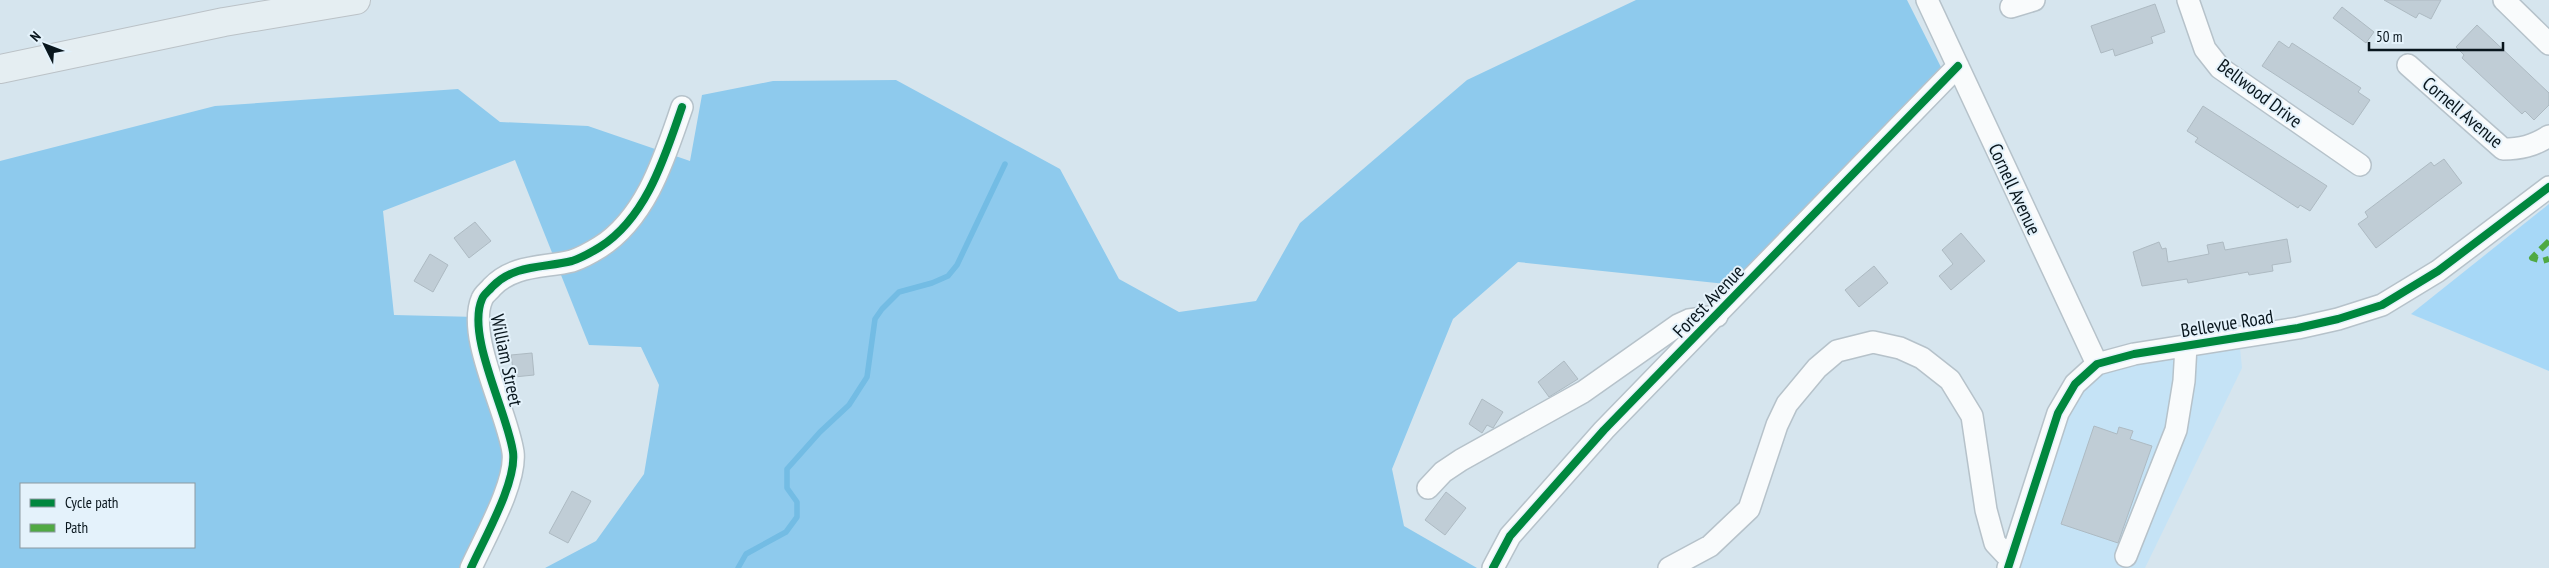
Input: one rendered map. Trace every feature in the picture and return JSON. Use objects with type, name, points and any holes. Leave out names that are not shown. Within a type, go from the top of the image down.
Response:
[{"type":"highway","points":[[0,69],[224,22],[356,0]]},
{"type":"street","points":[[2011,7],[2034,0]]},
{"type":"street","name":"Bellwood Drive","points":[[2188,0],[2205,49],[2220,68],[2360,165]]},
{"type":"street","points":[[2504,0],[2549,44]]},
{"type":"street","name":"Cornell Avenue","points":[[1930,6],[2097,364]]},
{"type":"street","name":"Forest Avenue","points":[[1494,568],[1510,536],[1604,430],[1717,316],[1958,66]]},
{"type":"street","name":"Cornell Avenue","points":[[2408,66],[2503,149],[2519,149],[2535,145],[2549,136]]},
{"type":"street","name":"William Street","points":[[471,568],[511,478],[513,452],[487,363],[477,317],[482,297],[498,281],[517,271],[573,260],[601,247],[627,223],[661,169],[682,107]]},
{"type":"street","name":"Bellevue Road","points":[[2009,563],[2058,414],[2075,384],[2097,364],[2134,354],[2298,328],[2338,319],[2382,305],[2438,271],[2549,187]]},
{"type":"street","points":[[1428,488],[1444,472],[1461,460],[1583,392],[1678,325],[1689,320],[1717,316]]},
{"type":"street","points":[[1669,568],[1710,546],[1749,510],[1777,424],[1787,404],[1817,368],[1837,350],[1873,342],[1900,348],[1922,358],[1950,380],[1972,416],[1986,510],[1995,543],[2009,563]]},
{"type":"street","points":[[2126,556],[2176,430],[2184,381],[2186,346]]},
{"type":"shaded area","points":[[1636,0],[1907,0],[1946,77],[1745,286],[1518,262],[1453,319],[1392,469],[1404,526],[1477,568],[545,568],[596,541],[644,474],[659,385],[641,347],[589,345],[515,160],[383,211],[394,315],[477,317],[513,452],[471,568],[0,568],[0,161],[215,106],[458,89],[500,122],[588,126],[690,161],[702,95],[773,81],[896,80],[1060,169],[1119,279],[1179,312],[1256,301],[1300,223],[1467,80]]},
{"type":"shaded area","points":[[2549,204],[2549,371],[2411,314]]},
{"type":"shaded area","points":[[2239,338],[2242,368],[2145,568],[2008,568],[2058,414],[2097,364]]},
{"type":"building","points":[[2384,0],[2441,0],[2431,19],[2419,13],[2416,18]]},
{"type":"building","points":[[2155,4],[2165,32],[2151,37],[2153,43],[2115,56],[2113,49],[2101,53],[2091,26]]},
{"type":"building","points":[[2342,7],[2374,32],[2366,43],[2333,18]]},
{"type":"building","points":[[2477,25],[2549,93],[2549,105],[2534,120],[2525,111],[2522,114],[2462,58],[2464,55],[2456,47]]},
{"type":"building","points":[[2279,41],[2289,48],[2292,43],[2361,88],[2358,92],[2370,100],[2353,125],[2262,66]]},
{"type":"building","points":[[2203,106],[2327,186],[2310,211],[2300,205],[2298,208],[2195,142],[2198,138],[2187,131]]},
{"type":"building","points":[[2444,159],[2462,183],[2376,248],[2358,224],[2368,217],[2365,212],[2431,162],[2434,166]]},
{"type":"building","points":[[475,222],[491,241],[469,258],[454,238]]},
{"type":"building","points":[[1961,233],[1985,261],[1951,290],[1939,276],[1953,264],[1942,250]]},
{"type":"building","points":[[2287,239],[2291,262],[2272,265],[2273,271],[2249,275],[2248,272],[2188,283],[2187,279],[2142,286],[2133,252],[2159,242],[2162,249],[2166,248],[2168,262],[2209,254],[2207,245],[2223,242],[2225,250]]},
{"type":"building","points":[[430,254],[448,265],[433,292],[414,281]]},
{"type":"building","points":[[1874,266],[1888,283],[1859,307],[1845,290]]},
{"type":"building","points":[[532,353],[534,375],[514,377],[511,355]]},
{"type":"building","points":[[1564,361],[1578,379],[1549,397],[1538,382]]},
{"type":"building","points":[[1482,399],[1503,412],[1493,428],[1487,425],[1482,433],[1469,424]]},
{"type":"building","points":[[2094,426],[2117,434],[2119,427],[2133,431],[2130,439],[2152,446],[2118,543],[2061,524]]},
{"type":"building","points":[[572,491],[591,501],[568,543],[549,533]]},
{"type":"building","points":[[1446,492],[1466,508],[1445,535],[1425,520]]},
{"type":"waterway","points":[[738,568],[746,554],[786,532],[797,517],[797,502],[787,488],[787,469],[820,432],[849,405],[867,377],[875,319],[899,292],[932,283],[948,276],[957,265],[1005,164]]},
{"type":"marked path","points":[[2549,241],[2532,258],[2542,261],[2549,259]]},
{"type":"cycle path","points":[[1493,568],[1510,536],[1604,430],[1958,66]]},
{"type":"cycle path","points":[[471,568],[505,494],[513,464],[513,452],[509,435],[489,374],[479,333],[478,315],[482,299],[492,287],[510,274],[530,268],[575,260],[600,247],[616,234],[630,219],[652,184],[669,145],[682,107]]},
{"type":"cycle path","points":[[2008,568],[2058,413],[2075,384],[2097,364],[2134,354],[2298,328],[2338,319],[2382,305],[2438,271],[2549,187]]}]
